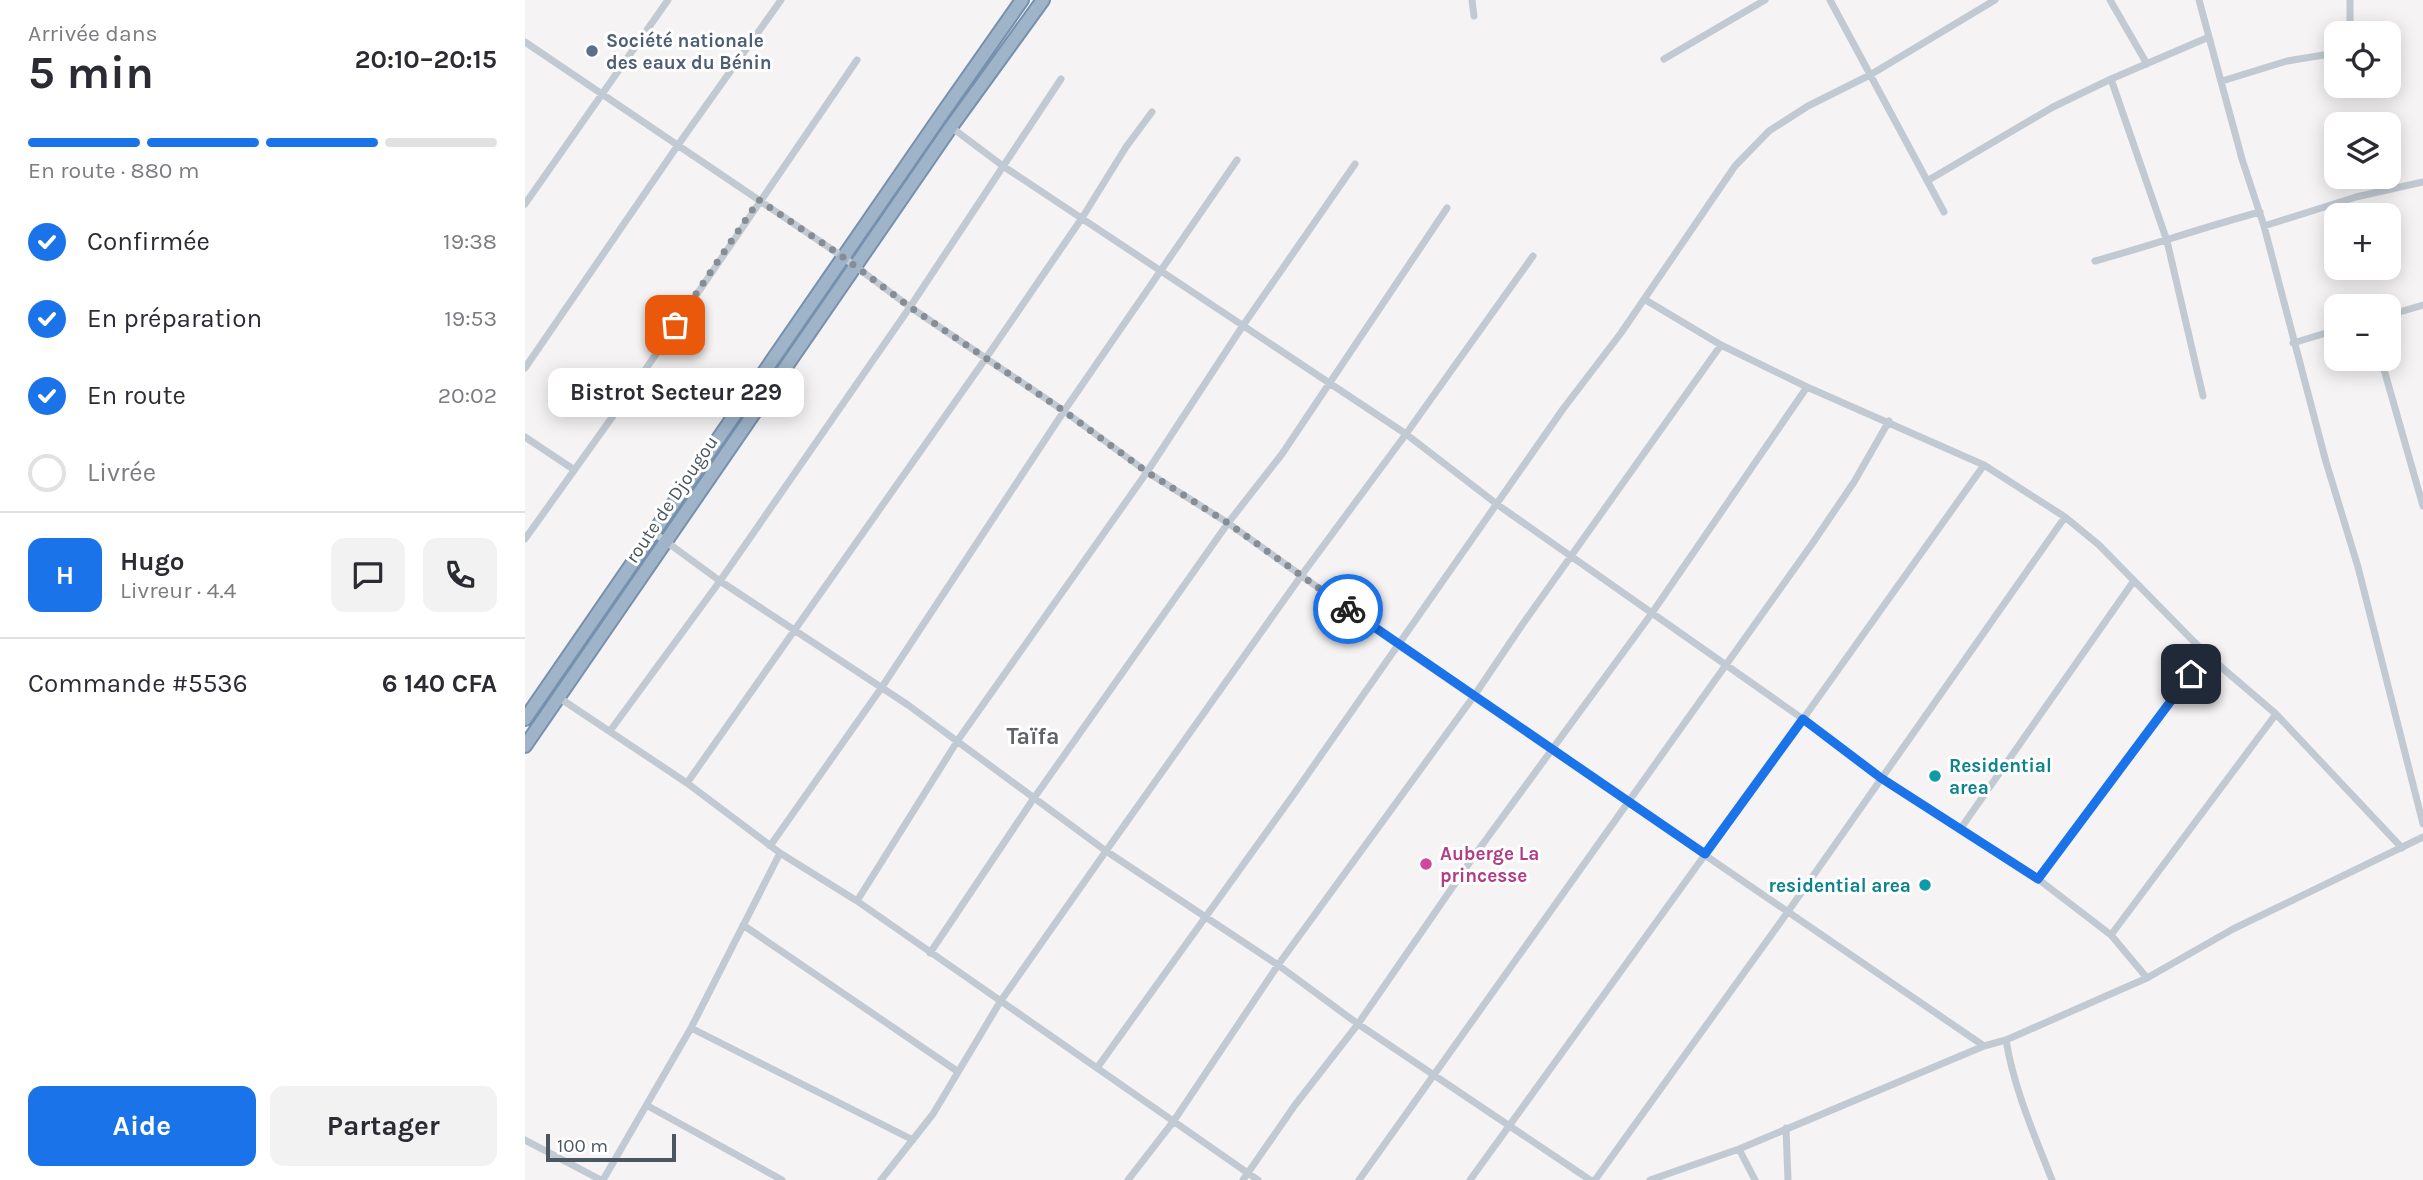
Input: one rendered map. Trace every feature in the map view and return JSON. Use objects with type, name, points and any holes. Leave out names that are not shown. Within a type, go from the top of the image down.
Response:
[{"type":"highway","name":"route de Djougou","points":[[525,719],[1023,0]]},
{"type":"highway","name":"route de Djougou","points":[[525,746],[951,127],[1044,0]]},
{"type":"street","points":[[525,204],[668,0]]},
{"type":"street","points":[[525,368],[781,0]]},
{"type":"street","points":[[1472,0],[1474,16]]},
{"type":"street","points":[[1664,59],[1765,0]]},
{"type":"street","points":[[1831,0],[1944,212]]},
{"type":"street","points":[[1097,1068],[1498,505],[1563,409],[1644,299],[1735,166],[1769,131],[1808,106],[1870,75],[1996,0]]},
{"type":"street","points":[[2110,0],[2147,64]]},
{"type":"street","points":[[2199,0],[2242,159],[2264,226],[2326,462],[2358,567],[2423,824]]},
{"type":"street","points":[[2350,0],[2350,21]]},
{"type":"street","points":[[1927,181],[2041,114],[2111,79],[2209,37]]},
{"type":"street","points":[[525,43],[843,257],[910,307],[1064,411],[1147,472],[1228,523],[1398,645],[1984,1046]]},
{"type":"street","points":[[2223,81],[2287,61],[2324,55]]},
{"type":"street","points":[[525,539],[628,395],[857,60]]},
{"type":"street","points":[[610,731],[719,581],[910,307],[1061,79]]},
{"type":"street","points":[[2111,79],[2167,241],[2203,396]]},
{"type":"street","points":[[687,783],[986,358],[1082,218],[1126,146],[1152,112]]},
{"type":"street","points":[[951,127],[1003,166],[1406,435],[1498,505],[1803,719],[1881,778],[2038,879],[2111,935],[2147,978]]},
{"type":"street","points":[[770,846],[882,687],[1064,411],[1237,160]]},
{"type":"street","points":[[857,901],[958,740],[1147,472],[1355,164]]},
{"type":"street","points":[[2264,226],[2356,197],[2423,181]]},
{"type":"street","points":[[930,953],[1034,798],[1228,523],[1282,454],[1447,208]]},
{"type":"street","points":[[2095,261],[2260,212]]},
{"type":"street","points":[[881,1180],[933,1114],[1000,1002],[1106,851],[1532,256]]},
{"type":"street","points":[[1644,299],[1721,345],[1807,387],[1984,465],[2065,517],[2099,545],[2206,654],[2276,714],[2402,848]]},
{"type":"street","points":[[2401,311],[2423,305]]},
{"type":"street","points":[[2293,343],[2324,334]]},
{"type":"street","points":[[1128,1180],[1173,1122],[1278,965],[1474,696],[1721,345]]},
{"type":"street","points":[[2384,371],[2423,506]]},
{"type":"street","points":[[1245,1177],[1294,1105],[1358,1024],[1551,749],[1652,613],[1807,387]]},
{"type":"street","points":[[1359,1180],[1726,666],[1854,482],[1889,421]]},
{"type":"street","points":[[525,436],[573,469]]},
{"type":"street","points":[[1470,1180],[1984,465]]},
{"type":"street","points":[[653,533],[719,581],[958,740],[1106,851],[1592,1180],[1787,913],[2065,517]]},
{"type":"street","points":[[1961,828],[2133,582]]},
{"type":"street","points":[[2038,879],[2206,654]]},
{"type":"street","points":[[558,697],[687,783],[780,853],[857,901],[1204,1141],[1245,1177],[1258,1180]]},
{"type":"street","points":[[2111,935],[2276,714]]},
{"type":"street","points":[[1650,1180],[1739,1149],[1984,1046],[2006,1040],[2147,978],[2233,929],[2423,837]]},
{"type":"street","points":[[525,1140],[602,1180],[648,1106],[691,1028],[780,853]]},
{"type":"street","points":[[743,925],[957,1072]]},
{"type":"street","points":[[691,1028],[913,1140]]},
{"type":"street","points":[[2006,1040],[2022,1103],[2052,1180]]},
{"type":"street","points":[[648,1106],[782,1180]]},
{"type":"street","points":[[1786,1128],[1788,1180]]},
{"type":"street","points":[[1739,1149],[1755,1180]]},
{"type":"way so far","points":[[675,325],[759,200],[1064,411],[1147,472],[1228,523],[1348,609]]},
{"type":"place","name":"Société nationale des eaux du Bénin","points":[[592,51]]},
{"type":"place","name":"Bistrot Secteur 229","points":[[675,325]]},
{"type":"place","name":"Residential area","points":[[1935,776]]},
{"type":"place","name":"Auberge La princesse","points":[[1426,864]]},
{"type":"place","name":"residential area","points":[[1925,885]]},
{"type":"district","name":"Taïfa","points":[[1033,736]]},
{"type":"route","points":[[1348,609],[1705,854],[1803,719],[1881,778],[2038,879],[2191,674]]}]
